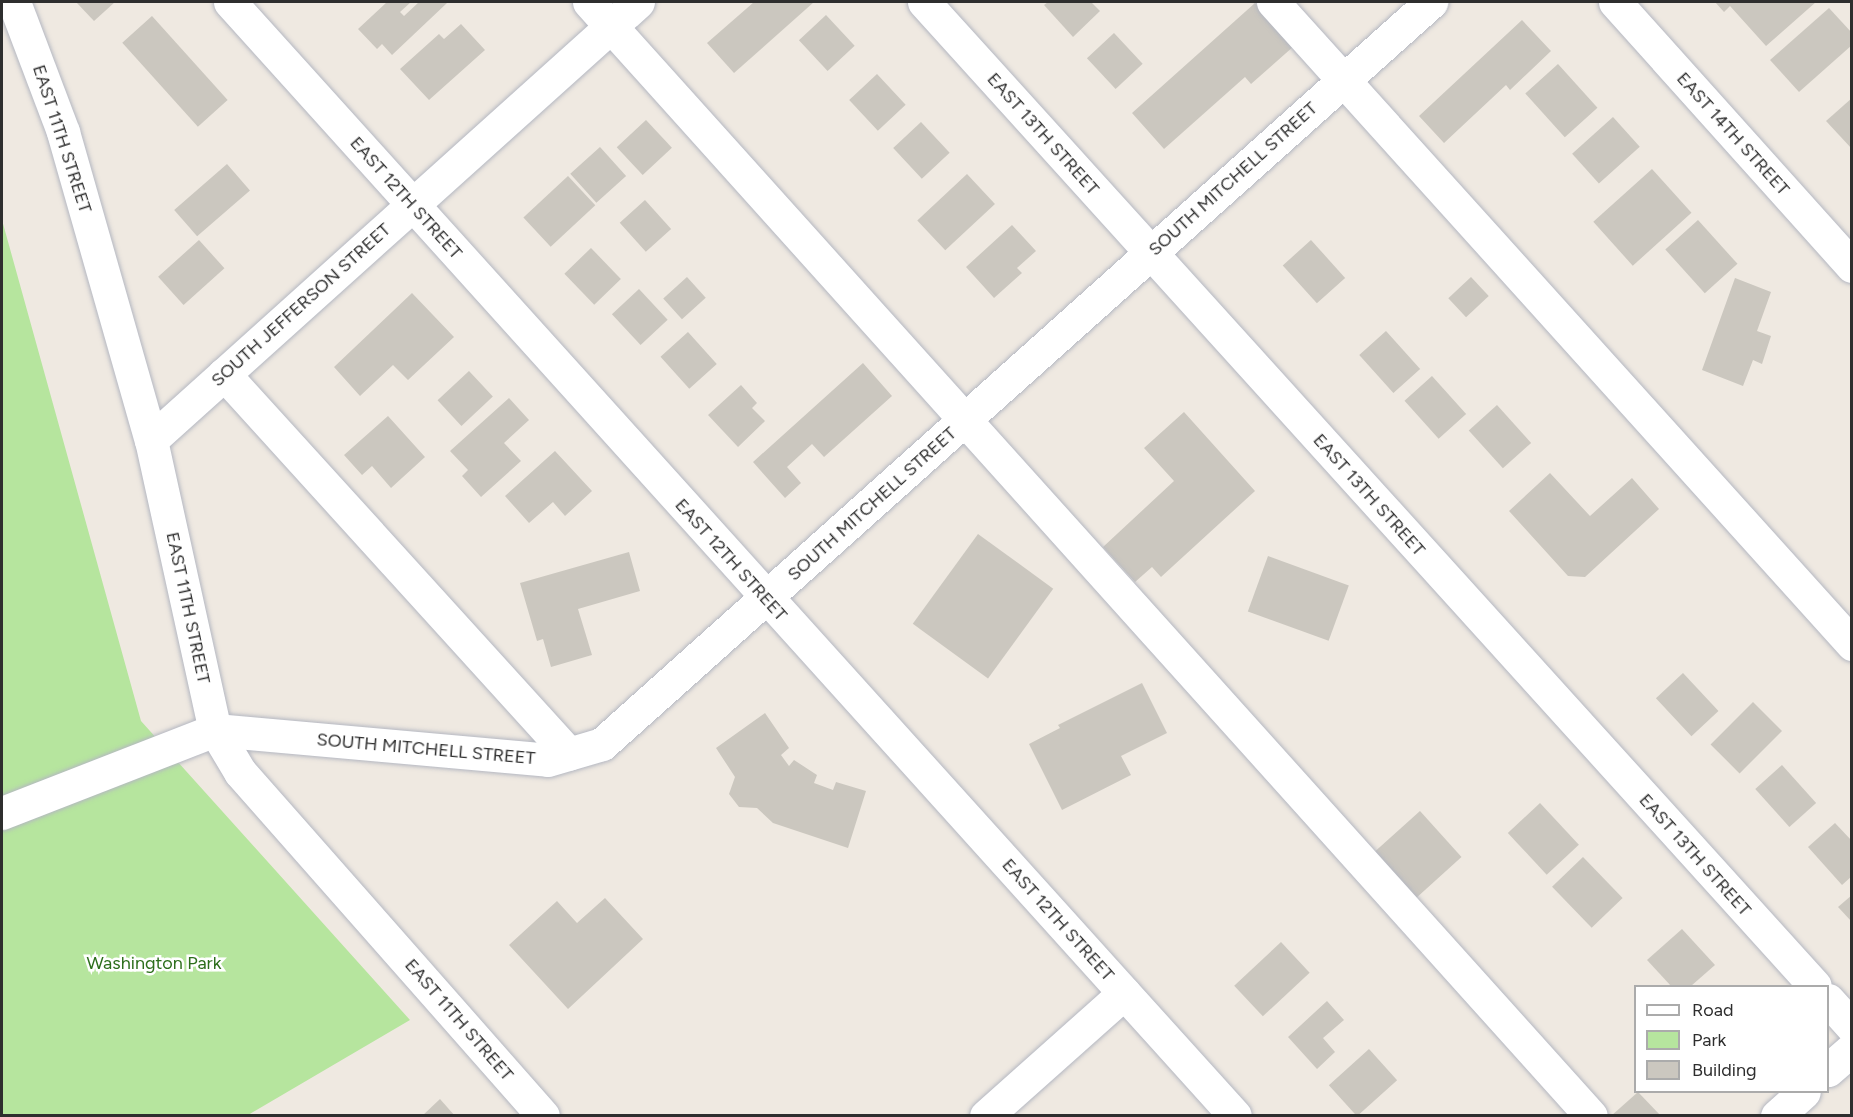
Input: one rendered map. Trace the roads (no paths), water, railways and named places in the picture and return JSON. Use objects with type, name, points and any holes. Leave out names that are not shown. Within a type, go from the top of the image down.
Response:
[{"type":"street","name":"EAST 11TH STREET","points":[[14,2],[63,132],[151,440],[215,730],[240,772],[543,1116]]},
{"type":"street","name":"EAST 12TH STREET","points":[[230,2],[766,600],[1235,1116]]},
{"type":"street","points":[[589,2],[1591,1116]]},
{"type":"street","name":"SOUTH JEFFERSON STREET","points":[[151,440],[638,2]]},
{"type":"street","name":"EAST 13TH STREET","points":[[924,2],[1813,985]]},
{"type":"street","points":[[1273,2],[1851,644]]},
{"type":"street","name":"SOUTH MITCHELL STREET","points":[[215,730],[548,760],[602,744],[766,600],[1431,2]]},
{"type":"street","name":"EAST 14TH STREET","points":[[1615,2],[1851,266]]},
{"type":"street","points":[[224,374],[569,754]]},
{"type":"street","points":[[2,813],[215,730]]},
{"type":"street","points":[[986,1116],[1124,993]]},
{"type":"street","points":[[1829,1002],[1851,1026]]},
{"type":"street","points":[[1829,1068],[1851,1049]]},
{"type":"street","points":[[1777,1116],[1803,1093]]},
{"type":"park label","name":"Washington Park","points":[[154,963]]}]
